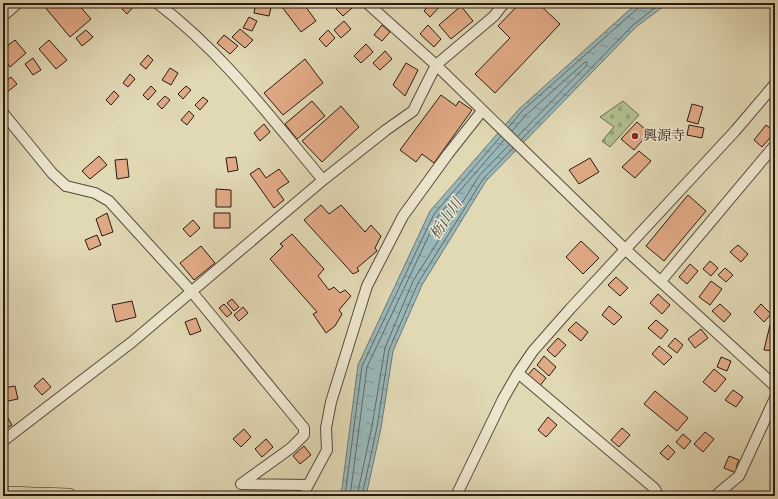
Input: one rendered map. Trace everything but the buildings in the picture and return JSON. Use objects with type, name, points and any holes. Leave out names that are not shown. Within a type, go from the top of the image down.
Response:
[{"type":"highway","points":[[3,494],[69,496]]},
{"type":"street","points":[[3,16],[18,3]]},
{"type":"street","points":[[157,3],[171,14],[236,75],[323,180]]},
{"type":"street","points":[[367,3],[436,65],[626,250],[775,386]]},
{"type":"street","points":[[3,441],[132,342],[323,180],[386,130],[413,111],[436,65],[494,16],[504,3]]},
{"type":"street","points":[[456,496],[503,399],[532,351],[735,131],[775,84]]},
{"type":"street","points":[[3,113],[52,173],[66,186],[95,193],[109,200],[192,292],[304,428],[304,435],[291,448],[241,484],[307,487],[327,450],[326,428],[331,402],[366,286],[403,216],[448,154],[485,113]]},
{"type":"street","points":[[661,281],[775,145]]},
{"type":"street","points":[[518,373],[654,488],[656,496]]},
{"type":"street","points":[[715,496],[739,476],[775,398]]},
{"type":"green space","points":[[623,101],[639,115],[610,147],[602,141],[614,127],[600,117]]},
{"type":"water","name":"栃山川","points":[[637,3],[668,3],[636,27],[486,181],[422,285],[393,351],[381,428],[366,496],[339,496],[342,488],[358,365],[430,211],[519,109]]},
{"type":"place","name":"興源寺","points":[[635,136]]}]
